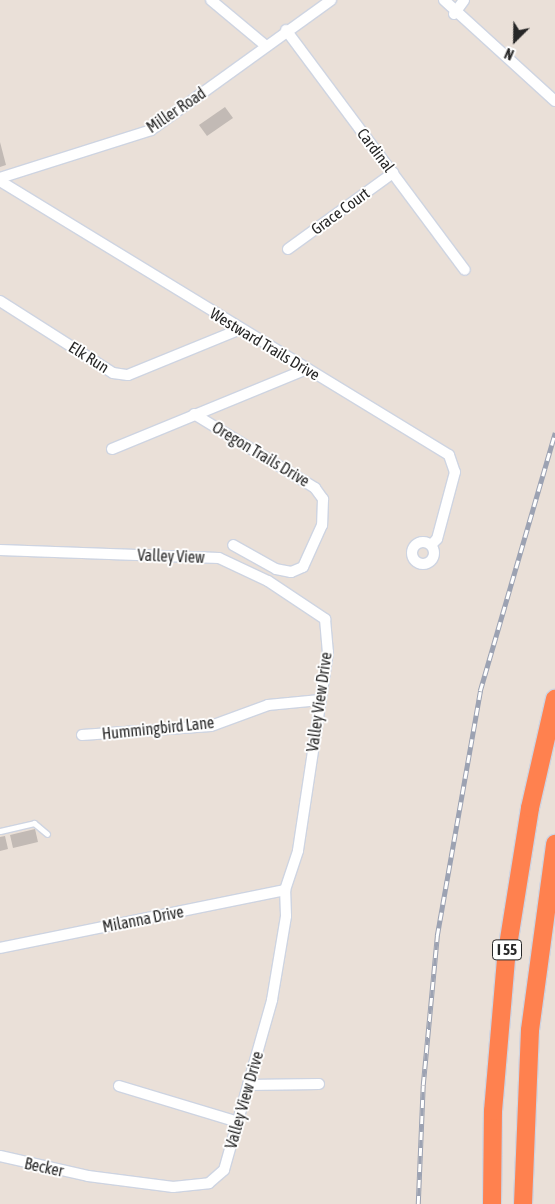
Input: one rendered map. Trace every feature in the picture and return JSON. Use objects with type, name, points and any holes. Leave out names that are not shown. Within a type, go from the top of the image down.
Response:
[{"type":"highway","name":"I 55","points":[[492,1204],[493,1110],[506,958],[530,808],[555,699]]},
{"type":"highway","name":"I 55","points":[[523,1204],[530,1030],[555,844]]},
{"type":"street","points":[[211,0],[266,46]]},
{"type":"street","name":"Miller Road","points":[[0,180],[151,130],[286,30],[331,0]]},
{"type":"street","points":[[444,0],[454,14],[555,101]]},
{"type":"street","points":[[454,14],[464,0]]},
{"type":"street","name":"Cardinal","points":[[286,30],[465,270]]},
{"type":"street","name":"Grace Court","points":[[288,249],[393,173]]},
{"type":"street","name":"Westward Trails Drive","points":[[0,180],[449,455],[455,472],[438,539],[431,545]]},
{"type":"street","name":"Elk Run","points":[[0,301],[113,373],[128,375],[241,329]]},
{"type":"street","points":[[112,449],[308,369]]},
{"type":"street","name":"Oregon Trails Drive","points":[[194,414],[315,488],[324,499],[322,525],[302,567],[291,572],[276,569],[233,545]]},
{"type":"street","name":"Valley View","points":[[0,550],[219,558],[268,581],[325,619]]},
{"type":"street","name":"Valley View Drive","points":[[88,1176],[173,1187],[209,1183],[224,1170],[272,1000],[286,916],[285,890],[293,874],[328,652],[325,619]]},
{"type":"street","name":"Hummingbird Lane","points":[[82,735],[211,726],[268,705],[320,700]]},
{"type":"street","name":"Milanna Drive","points":[[0,948],[285,890]]},
{"type":"street","points":[[248,1085],[319,1084]]},
{"type":"street","points":[[119,1086],[238,1122]]},
{"type":"street","name":"Becker","points":[[0,1156],[88,1176]]},
{"type":"lane","points":[[0,831],[34,823],[47,834]]},
{"type":"building","points":[[225,107],[233,118],[207,136],[199,125]]},
{"type":"building","points":[[0,142],[6,165],[0,167]]},
{"type":"building","points":[[35,829],[38,842],[13,848],[10,835]]},
{"type":"building","points":[[5,836],[8,849],[0,851],[0,837]]},
{"type":"railway","points":[[418,1204],[423,1085],[437,936],[480,691],[555,433]]}]
